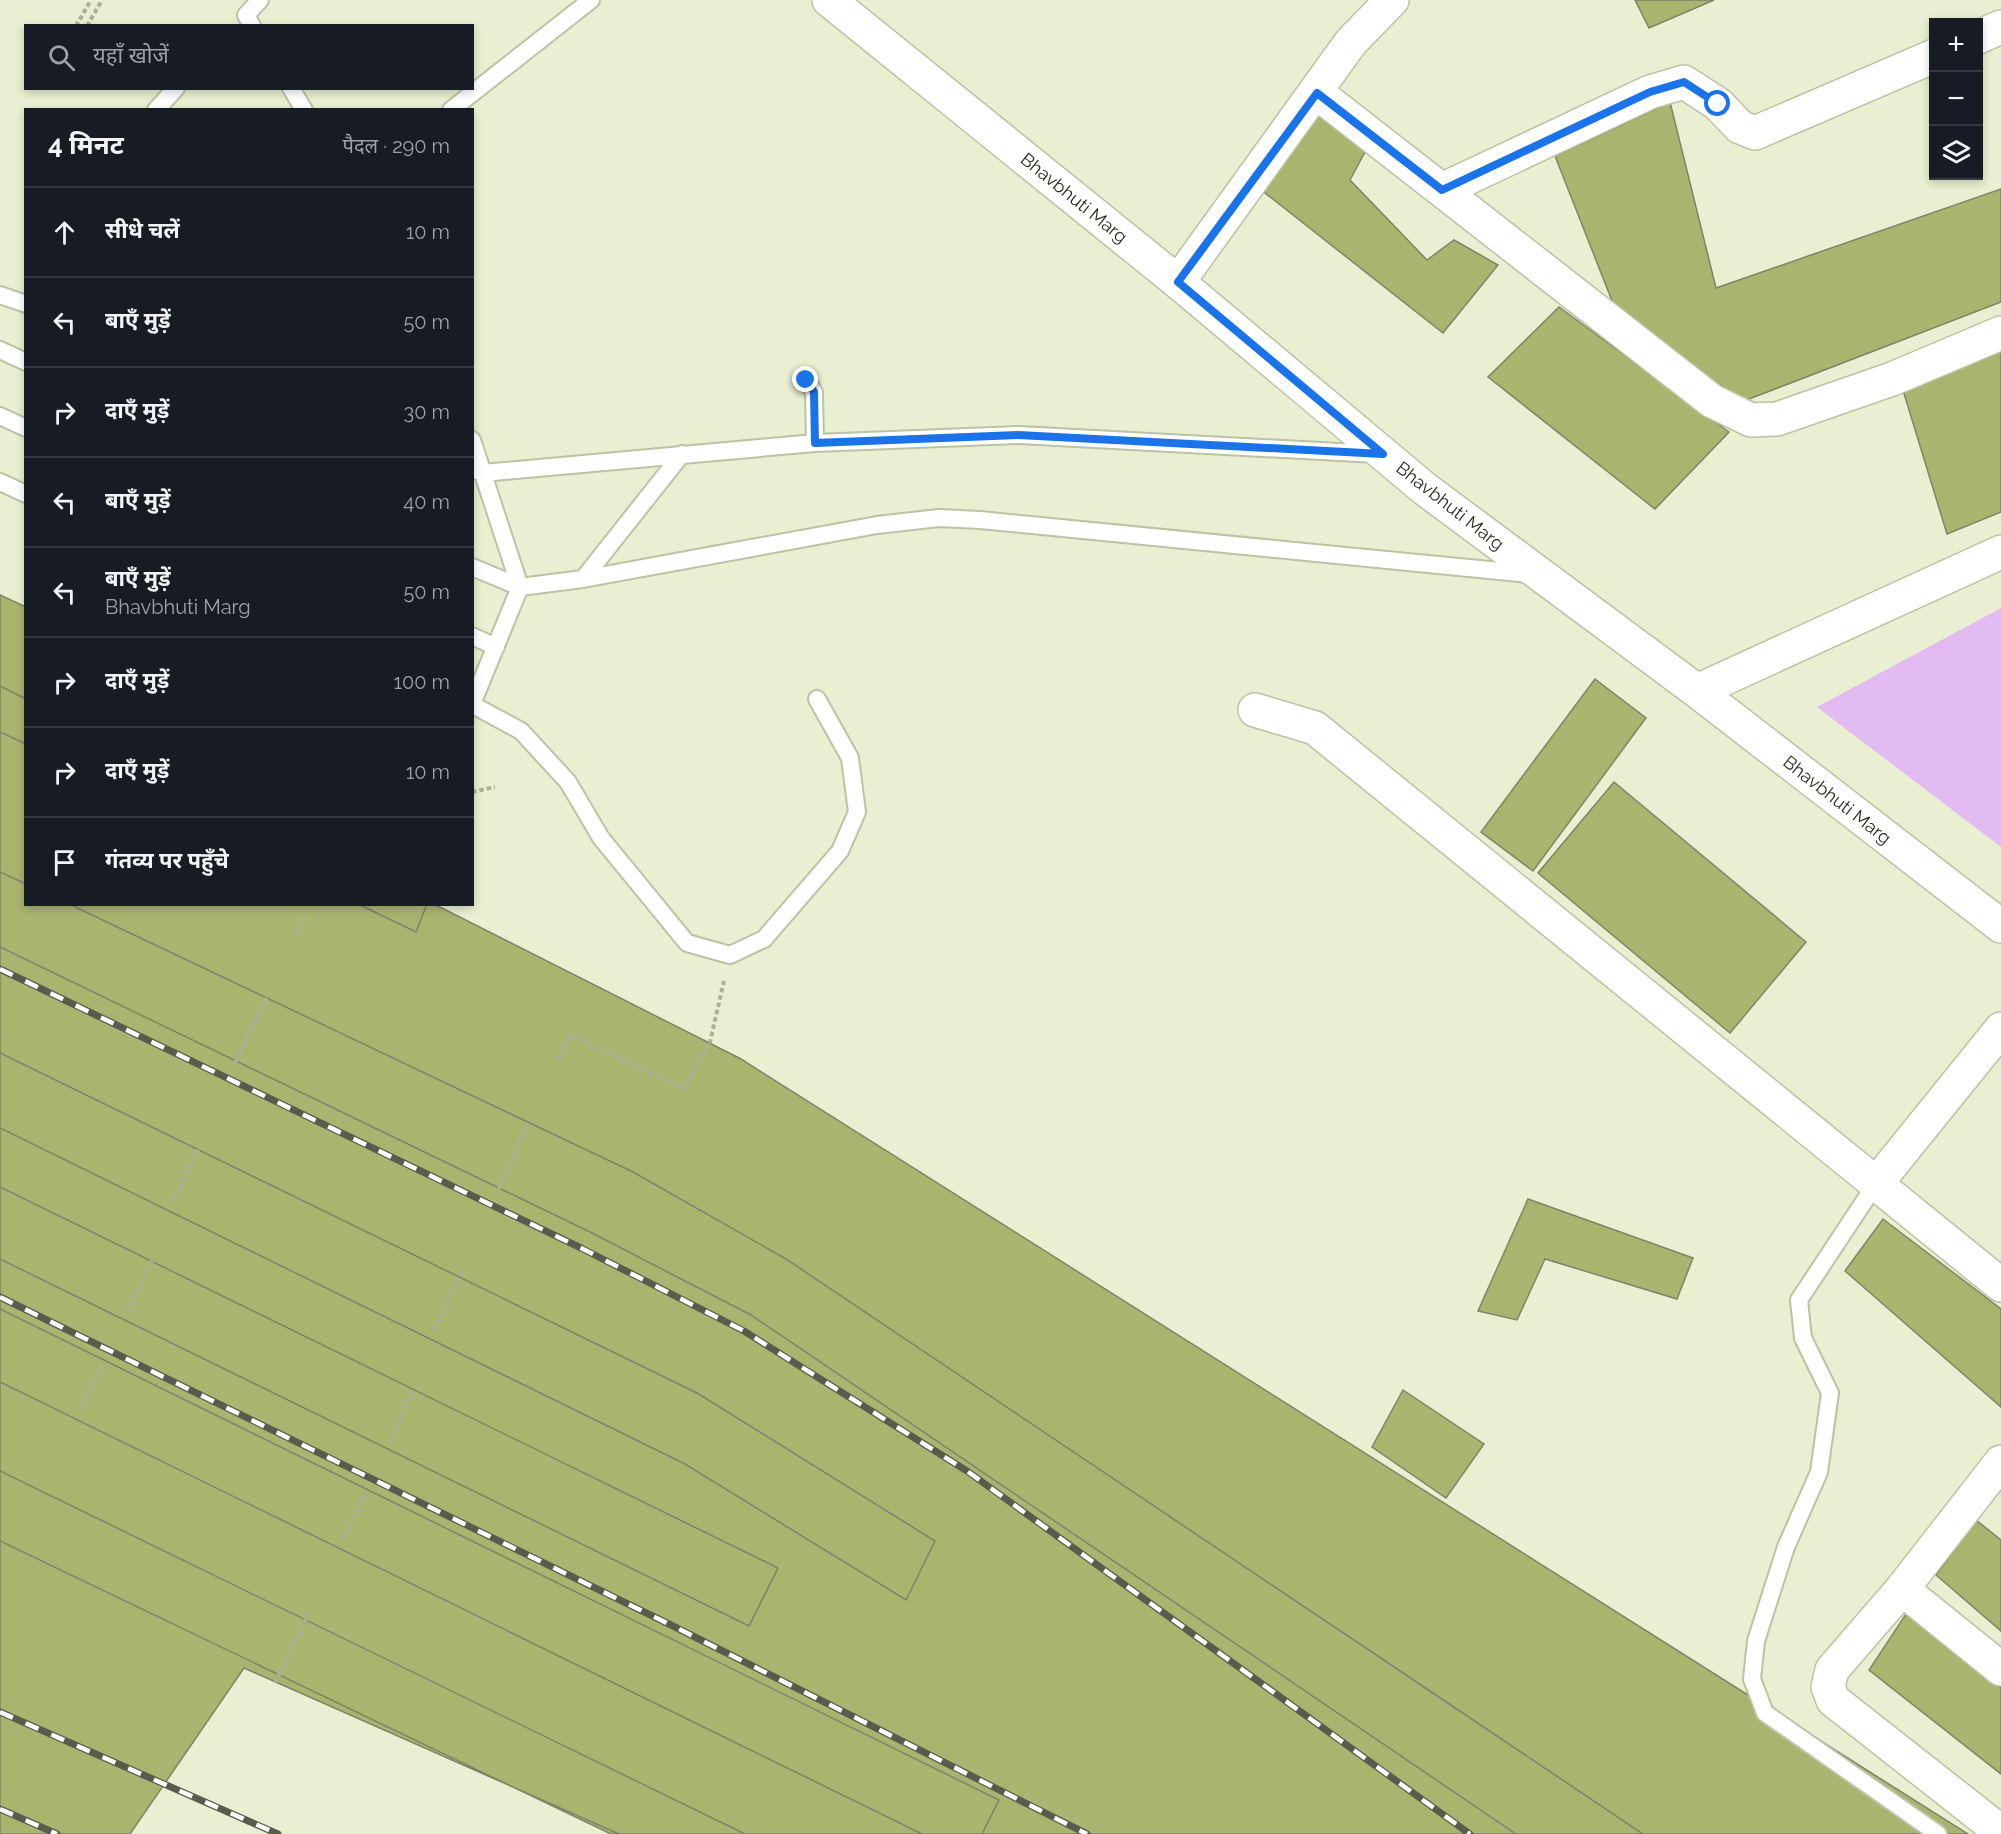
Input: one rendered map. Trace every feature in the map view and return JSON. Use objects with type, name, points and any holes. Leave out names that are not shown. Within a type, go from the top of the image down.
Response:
[{"type":"street","name":"Bhavbhuti Marg","points":[[829,0],[1178,282],[1425,489],[1697,691],[2001,926]]},
{"type":"street","points":[[1178,282],[1317,93],[1351,42],[1392,0]]},
{"type":"street","points":[[1983,35],[2001,27]]},
{"type":"street","points":[[1442,190],[1650,92],[1684,82],[1718,104],[1740,127],[1755,133],[1929,58]]},
{"type":"street","points":[[1317,93],[1712,402],[1751,420],[1777,419],[1892,379],[2001,333]]},
{"type":"street","points":[[1697,691],[2001,552]]},
{"type":"street","points":[[1255,710],[1315,728],[2001,1285]]},
{"type":"street","points":[[1875,1185],[2001,1029]]},
{"type":"street","points":[[2000,1467],[1902,1590],[1832,1670],[1828,1687],[1833,1700],[2001,1832]]},
{"type":"street","points":[[1902,1590],[2001,1669]]},
{"type":"lane","points":[[245,22],[260,0]]},
{"type":"lane","points":[[454,108],[591,0]]},
{"type":"lane","points":[[158,108],[174,90]]},
{"type":"lane","points":[[292,90],[303,108]]},
{"type":"lane","points":[[0,295],[24,303]]},
{"type":"lane","points":[[0,350],[24,361]]},
{"type":"lane","points":[[806,380],[814,392],[815,443]]},
{"type":"lane","points":[[0,416],[24,427]]},
{"type":"lane","points":[[478,471],[815,443],[1018,435],[1383,454]]},
{"type":"lane","points":[[474,450],[478,471],[520,587],[474,702]]},
{"type":"lane","points":[[583,579],[682,454]]},
{"type":"lane","points":[[0,482],[24,493]]},
{"type":"lane","points":[[474,568],[520,587],[583,579],[877,525],[939,518],[992,521],[1540,574]]},
{"type":"lane","points":[[474,637],[496,647]]},
{"type":"lane","points":[[474,705],[521,731],[568,782],[602,838],[687,943],[730,956],[764,939],[840,851],[857,812],[849,758],[817,699]]},
{"type":"lane","points":[[1875,1185],[1799,1300],[1803,1338],[1830,1393],[1819,1472],[1786,1547],[1756,1641],[1752,1679],[1765,1713],[1938,1834]]},
{"type":"path","points":[[77,24],[91,0]]},
{"type":"path","points":[[88,24],[102,0]]},
{"type":"path","points":[[474,792],[495,787]]},
{"type":"path","points":[[297,933],[306,913]]},
{"type":"path","points":[[559,1058],[570,1035],[684,1088],[710,1042],[730,956]]},
{"type":"path","points":[[235,1063],[267,997]]},
{"type":"path","points":[[499,1189],[528,1122]]},
{"type":"path","points":[[173,1201],[200,1146]]},
{"type":"path","points":[[127,1312],[153,1259]]},
{"type":"path","points":[[435,1330],[462,1271]]},
{"type":"path","points":[[80,1409],[102,1366]]},
{"type":"path","points":[[390,1443],[412,1391]]},
{"type":"path","points":[[343,1539],[365,1495]]},
{"type":"path","points":[[275,1683],[309,1612]]},
{"type":"shaded area","points":[[2001,608],[2001,847],[1817,707]]},
{"type":"building","points":[[1635,0],[1714,0],[1649,28]]},
{"type":"building","points":[[1670,102],[1716,288],[2001,189],[2001,302],[1744,401],[1618,316],[1555,156]]},
{"type":"building","points":[[1314,110],[1365,152],[1350,180],[1427,260],[1454,240],[1498,265],[1443,333],[1260,189]]},
{"type":"building","points":[[1559,307],[1729,432],[1655,509],[1488,377]]},
{"type":"building","points":[[2001,347],[2001,512],[1947,534],[1902,387]]},
{"type":"building","points":[[0,595],[24,606],[24,743],[0,732]]},
{"type":"building","points":[[1595,679],[1646,718],[1533,871],[1481,832]]},
{"type":"building","points":[[0,686],[24,698],[24,906],[438,906],[741,1059],[1968,1834],[619,1834],[244,1668],[130,1834],[0,1834]]},
{"type":"building","points":[[1614,782],[1806,942],[1730,1033],[1538,873]]},
{"type":"building","points":[[0,872],[24,883],[24,906],[73,906],[633,1172],[786,1259],[1643,1834],[1516,1834],[751,1315],[590,1232],[0,947]]},
{"type":"building","points":[[362,906],[426,906],[416,932]]},
{"type":"building","points":[[0,1053],[697,1393],[935,1541],[906,1600],[685,1464],[0,1128]]},
{"type":"building","points":[[0,1187],[778,1568],[749,1626],[0,1259]]},
{"type":"building","points":[[1528,1199],[1693,1258],[1677,1299],[1545,1259],[1517,1320],[1478,1311]]},
{"type":"building","points":[[1883,1219],[2001,1309],[2001,1407],[1845,1271]]},
{"type":"building","points":[[0,1309],[999,1800],[982,1834],[922,1834],[0,1382]]},
{"type":"building","points":[[1403,1390],[1484,1444],[1446,1498],[1372,1447]]},
{"type":"building","points":[[0,1471],[745,1834],[611,1834],[0,1541]]},
{"type":"building","points":[[1976,1520],[2001,1540],[2001,1631],[1936,1575]]},
{"type":"building","points":[[1908,1611],[2001,1688],[2001,1774],[1869,1670]]},
{"type":"railway","points":[[0,969],[581,1248],[744,1331],[967,1471],[1470,1834]]},
{"type":"railway","points":[[0,1297],[673,1626],[1087,1834]]},
{"type":"railway","points":[[0,1712],[278,1834]]},
{"type":"railway","points":[[0,1809],[57,1834]]},
{"type":"route","points":[[806,380],[814,392],[815,443],[1018,435],[1383,454],[1178,282],[1317,93],[1442,190],[1650,92],[1684,82],[1718,104]]}]
